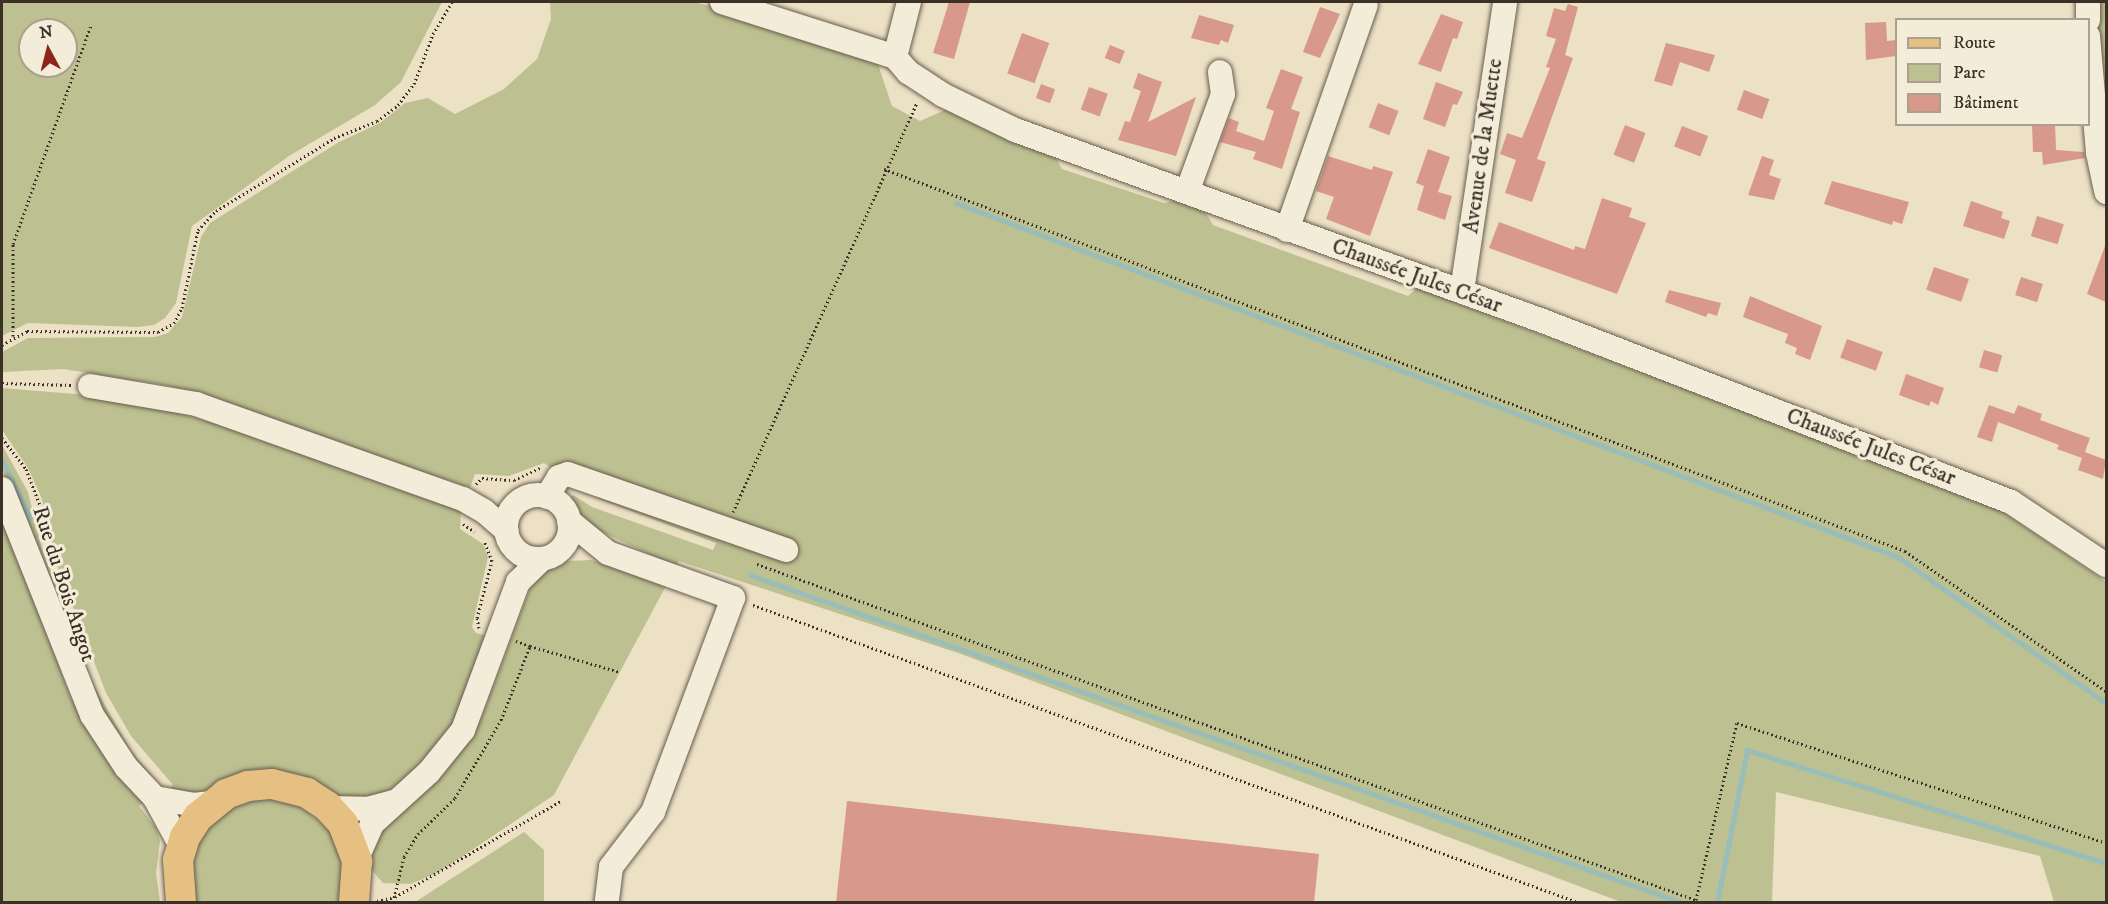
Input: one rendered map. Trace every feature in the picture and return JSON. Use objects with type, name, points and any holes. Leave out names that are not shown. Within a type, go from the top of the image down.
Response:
[{"type":"main road","points":[[181,903],[176,872],[181,846],[190,826],[212,803],[237,789],[272,784],[307,793],[328,808],[348,833],[356,881]]},
{"type":"street","name":"Chaussée Jules César","points":[[722,2],[895,57],[926,84],[1015,130],[1287,230],[1462,291],[2011,502],[2106,565]]},
{"type":"street","points":[[895,57],[909,2]]},
{"type":"street","name":"Avenue de la Muette","points":[[1462,291],[1505,2]]},
{"type":"street","points":[[2088,2],[2088,18]]},
{"type":"street","points":[[1287,230],[1366,5]]},
{"type":"street","points":[[2090,59],[2098,153],[2106,192]]},
{"type":"street","points":[[1187,192],[1223,94],[1220,72]]},
{"type":"street","points":[[90,386],[196,404],[467,500],[522,500],[574,476],[786,550]]},
{"type":"street","points":[[553,487],[570,521],[608,552],[733,598],[653,812],[611,867],[607,903]]},
{"type":"street","name":"Rue du Bois Angot","points":[[2,489],[78,687],[108,742],[156,798],[181,846]]},
{"type":"street","points":[[467,500],[511,540],[551,555],[608,552]]},
{"type":"street","points":[[514,591],[508,516],[522,500]]},
{"type":"street","points":[[356,881],[372,824],[393,802],[429,772],[463,730],[522,575],[551,555],[569,536],[570,521]]},
{"type":"street","points":[[156,798],[193,805],[212,803]]},
{"type":"street","points":[[328,808],[367,809],[393,802]]},
{"type":"path","points":[[2,345],[13,336],[27,331],[158,332],[174,323],[182,308],[198,230],[216,211],[334,138],[377,120],[398,105],[414,84],[434,34],[452,2]]},
{"type":"path","points":[[13,336],[13,244],[91,25]]},
{"type":"path","points":[[725,528],[884,169],[926,84]]},
{"type":"path","points":[[884,169],[1905,551],[2106,690]]},
{"type":"path","points":[[2,383],[90,386]]},
{"type":"path","name":"Rue du Bois Angot","points":[[2,438],[26,468],[41,508],[49,548]]},
{"type":"path","points":[[553,487],[542,467],[514,480],[482,478],[467,500],[463,523],[486,542],[492,561],[477,622],[482,631],[620,672]]},
{"type":"path","points":[[750,561],[1696,900],[1737,723],[2106,843]]},
{"type":"path","points":[[733,598],[1578,903]]},
{"type":"path","points":[[393,903],[404,857],[418,834],[454,798],[479,761],[501,720],[530,646]]},
{"type":"path","points":[[356,881],[376,901],[394,897],[562,800]]},
{"type":"green space","points":[[2,2],[442,2],[401,82],[375,105],[289,156],[192,226],[176,303],[165,318],[154,325],[137,327],[28,323],[2,336]]},
{"type":"green space","points":[[550,2],[694,2],[749,15],[877,61],[892,106],[920,121],[952,107],[1054,154],[1062,169],[1164,203],[1181,199],[1204,209],[1213,225],[1408,296],[1417,288],[1991,504],[2106,582],[2106,902],[2054,902],[2040,856],[1776,792],[1772,902],[1621,902],[961,654],[679,561],[676,567],[590,526],[569,500],[573,495],[592,507],[713,550],[716,543],[599,499],[544,463],[509,476],[475,474],[470,488],[170,386],[63,369],[2,372],[2,352],[28,338],[155,337],[168,333],[182,317],[201,237],[210,223],[339,142],[380,123],[405,103],[428,98],[455,114],[504,89],[537,59],[551,19]]},
{"type":"green space","points":[[2096,2],[2106,2],[2106,170],[2103,160]]},
{"type":"green space","points":[[2,388],[124,398],[210,422],[461,511],[460,529],[483,544],[488,557],[472,627],[476,633],[488,636],[455,720],[436,747],[399,784],[372,799],[353,803],[304,778],[212,788],[193,796],[168,792],[173,785],[131,736],[106,693],[58,568],[42,499],[28,468],[2,430]]},
{"type":"green space","points":[[2,445],[28,492],[43,553],[90,679],[131,751],[160,786],[132,759],[99,709],[2,469]]},
{"type":"green space","points":[[2,514],[71,698],[144,801],[139,806],[156,828],[160,841],[156,873],[160,902],[2,902]]},
{"type":"green space","points":[[591,560],[667,584],[554,795],[439,872],[411,884],[383,883],[368,866],[370,843],[393,818],[432,786],[460,753],[482,716],[533,581],[547,569],[568,561]]},
{"type":"green space","points":[[266,798],[298,804],[331,831],[344,861],[341,902],[194,902],[190,865],[202,834],[225,811],[244,802]]},
{"type":"green space","points":[[524,832],[544,850],[544,902],[415,902]]},
{"type":"building","points":[[949,2],[970,2],[954,59],[933,53]]},
{"type":"building","points":[[1568,4],[1578,7],[1565,55],[1573,58],[1537,159],[1546,162],[1532,202],[1505,193],[1516,160],[1500,154],[1507,133],[1522,138],[1550,68],[1546,67],[1556,39],[1546,36],[1554,8],[1565,11]]},
{"type":"building","points":[[1320,7],[1340,14],[1320,58],[1303,52]]},
{"type":"building","points":[[1441,14],[1463,22],[1457,39],[1453,38],[1441,72],[1418,64]]},
{"type":"building","points":[[1199,15],[1234,25],[1228,43],[1221,40],[1219,45],[1191,38]]},
{"type":"building","points":[[1886,22],[1887,41],[1895,40],[1895,56],[1866,60],[1865,23]]},
{"type":"building","points":[[1022,33],[1049,43],[1035,83],[1007,73]]},
{"type":"building","points":[[1666,43],[1715,55],[1709,72],[1680,62],[1672,86],[1654,81]]},
{"type":"building","points":[[1110,45],[1125,51],[1120,64],[1105,58]]},
{"type":"building","points":[[1281,69],[1303,77],[1291,109],[1300,112],[1282,169],[1253,159],[1256,152],[1220,142],[1229,118],[1239,122],[1236,131],[1264,141],[1274,111],[1266,108]]},
{"type":"building","points":[[1138,73],[1162,82],[1148,122],[1196,97],[1176,156],[1118,140],[1125,121],[1130,122],[1141,91],[1133,88]]},
{"type":"building","points":[[1436,82],[1463,92],[1457,105],[1453,104],[1445,127],[1423,119]]},
{"type":"building","points":[[1041,84],[1055,89],[1050,103],[1036,98]]},
{"type":"building","points":[[1089,87],[1108,94],[1100,116],[1081,110]]},
{"type":"building","points":[[1744,90],[1769,99],[1762,119],[1737,110]]},
{"type":"building","points":[[1378,103],[1399,111],[1389,135],[1369,127]]},
{"type":"building","points":[[1625,125],[1646,133],[1634,163],[1614,155]]},
{"type":"building","points":[[1682,126],[1708,136],[1700,157],[1674,147]]},
{"type":"building","points":[[2032,126],[2055,126],[2056,150],[2084,152],[2085,158],[2043,165],[2042,152],[2033,152]]},
{"type":"building","points":[[1428,149],[1450,157],[1438,192],[1452,196],[1445,220],[1417,210],[1424,186],[1416,183]]},
{"type":"building","points":[[1328,156],[1372,170],[1373,166],[1393,172],[1370,236],[1326,219],[1334,197],[1316,191]]},
{"type":"building","points":[[1762,156],[1774,160],[1769,175],[1781,179],[1774,200],[1748,195]]},
{"type":"building","points":[[1832,181],[1909,202],[1902,224],[1893,221],[1892,225],[1824,204]]},
{"type":"building","points":[[1602,198],[1632,208],[1629,217],[1646,223],[1617,294],[1489,248],[1499,222],[1574,250],[1575,246],[1585,249]]},
{"type":"building","points":[[1971,201],[2003,212],[2001,218],[2010,221],[2004,239],[1963,226]]},
{"type":"building","points":[[2037,216],[2064,224],[2058,244],[2031,236]]},
{"type":"building","points":[[2106,246],[2106,302],[2087,294]]},
{"type":"building","points":[[1934,267],[1969,279],[1961,302],[1926,290]]},
{"type":"building","points":[[2021,277],[2043,284],[2037,302],[2015,295]]},
{"type":"building","points":[[1669,290],[1721,303],[1717,316],[1708,313],[1706,317],[1665,302]]},
{"type":"building","points":[[1750,296],[1822,326],[1810,360],[1795,354],[1797,348],[1785,343],[1788,334],[1743,317]]},
{"type":"building","points":[[1847,339],[1883,352],[1876,371],[1840,358]]},
{"type":"building","points":[[1984,350],[2002,355],[1997,373],[1979,367]]},
{"type":"building","points":[[1906,374],[1944,388],[1938,405],[1931,401],[1929,406],[1899,395]]},
{"type":"building","points":[[1989,405],[2014,414],[2018,405],[2042,414],[2040,420],[2090,438],[2085,452],[2106,460],[2103,479],[2078,470],[2082,458],[2057,449],[2059,445],[1998,422],[1992,442],[1977,437]]},
{"type":"building","points":[[847,801],[1319,854],[1314,903],[836,903]]},
{"type":"waterway","points":[[956,203],[1898,557],[2106,703]]},
{"type":"waterway","points":[[2,460],[30,517]]},
{"type":"waterway","points":[[750,575],[1680,902]]},
{"type":"waterway","points":[[1717,902],[1747,750],[2106,863]]}]
